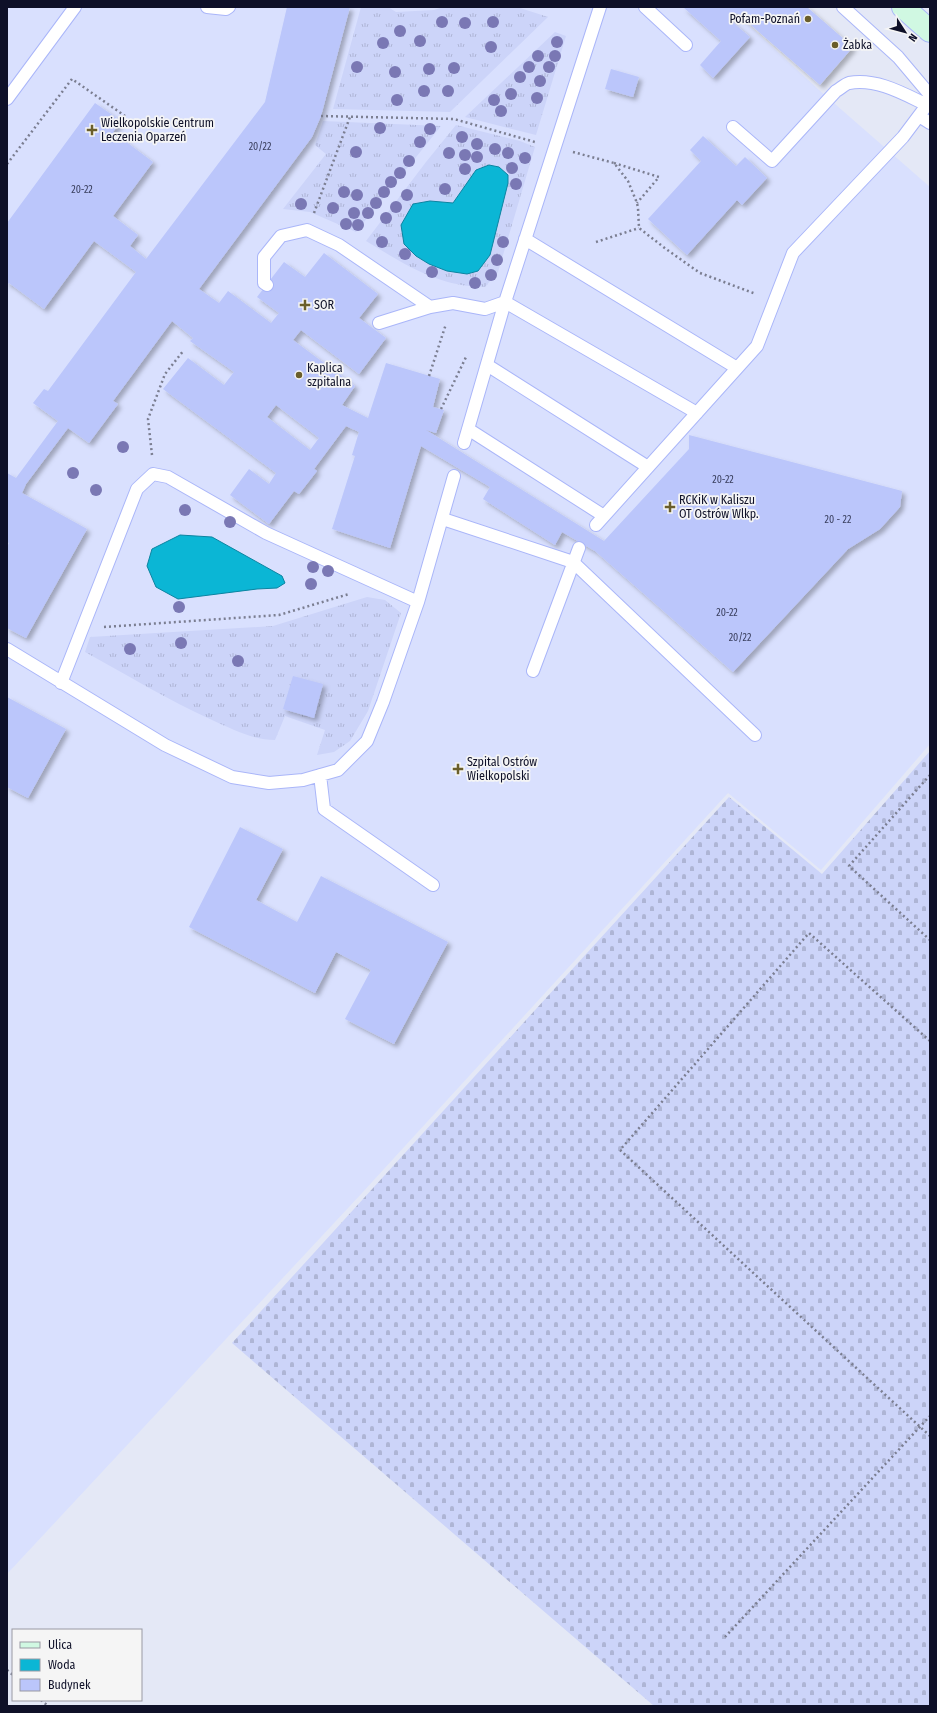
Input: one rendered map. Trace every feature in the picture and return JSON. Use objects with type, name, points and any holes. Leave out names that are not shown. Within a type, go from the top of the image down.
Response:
[{"type":"street","points":[[903,7],[930,31]]},
{"type":"lane","points":[[7,98],[75,7]]},
{"type":"lane","points":[[207,7],[226,9],[229,7]]},
{"type":"lane","points":[[464,442],[505,302],[600,7]]},
{"type":"lane","points":[[645,7],[686,45]]},
{"type":"lane","points":[[843,7],[898,57],[929,100]]},
{"type":"lane","points":[[733,127],[772,161],[836,91],[848,83],[868,82],[929,100]]},
{"type":"lane","points":[[468,429],[600,521],[757,346],[793,254],[890,152],[919,116],[929,100]]},
{"type":"lane","points":[[919,116],[930,124]]},
{"type":"lane","points":[[267,285],[264,283],[264,257],[281,236],[307,230],[339,245],[430,307]]},
{"type":"lane","points":[[525,239],[737,368]]},
{"type":"lane","points":[[379,322],[430,307],[453,303],[484,309],[505,302],[697,412]]},
{"type":"lane","points":[[487,365],[648,467]]},
{"type":"lane","points":[[62,683],[137,489],[153,474],[168,477],[266,533],[418,602]]},
{"type":"lane","points":[[7,649],[165,745],[232,777],[269,783],[303,780],[338,770],[366,741],[383,702],[418,602],[454,476]]},
{"type":"lane","points":[[442,519],[573,562],[755,735]]},
{"type":"lane","points":[[534,671],[579,548]]},
{"type":"lane","points":[[320,775],[324,809],[433,885]]},
{"type":"path","points":[[7,164],[72,79],[125,116]]},
{"type":"path","points":[[321,116],[454,119],[614,163],[659,177],[637,203]]},
{"type":"path","points":[[312,219],[350,117]]},
{"type":"path","points":[[614,163],[628,181],[637,203],[639,228],[700,273],[774,302]]},
{"type":"path","points":[[596,242],[639,228]]},
{"type":"path","points":[[430,376],[453,303]]},
{"type":"path","points":[[441,409],[470,349]]},
{"type":"path","points":[[153,474],[148,419],[165,374],[184,350]]},
{"type":"path","points":[[83,628],[279,615],[380,584]]},
{"type":"path","points":[[930,776],[849,866],[930,940]]},
{"type":"path","points":[[930,1041],[809,933],[620,1150],[930,1436]]},
{"type":"path","points":[[725,1637],[930,1416]]},
{"type":"shaded area","name":"Szpital Ostrów Wielkopolski","points":[[7,7],[729,7],[819,90],[930,187],[930,744],[821,870],[728,793],[362,1193],[7,1574]]},
{"type":"green space","points":[[361,7],[388,7],[396,12],[434,10],[443,7],[517,7],[548,17],[450,112],[333,109]]},
{"type":"green space","points":[[555,32],[566,36],[536,135],[465,117]]},
{"type":"green space","points":[[323,121],[441,126],[356,232],[310,212],[283,209],[326,154],[315,145]]},
{"type":"green space","points":[[456,125],[520,141],[535,147],[498,272],[485,287],[468,286],[437,279],[408,266],[366,241]]},
{"type":"green space","points":[[367,597],[385,600],[401,613],[368,711],[350,741],[334,752],[317,755],[325,730],[285,716],[275,740],[267,740],[251,736],[227,727],[180,704],[85,652],[90,637],[273,626]]},
{"type":"green space","points":[[930,751],[930,1706],[654,1706],[232,1343],[729,797],[822,874]]},
{"type":"water","points":[[489,165],[499,167],[508,175],[508,183],[490,255],[478,271],[467,274],[447,271],[429,264],[416,256],[404,244],[401,225],[413,204],[430,201],[453,203],[476,170]]},
{"type":"water","points":[[180,535],[212,537],[282,576],[285,583],[277,588],[257,589],[178,599],[156,587],[147,566],[152,549]]},
{"type":"building","points":[[287,7],[350,7],[321,116],[312,137],[199,289],[219,303],[228,291],[271,323],[279,313],[257,297],[284,262],[305,277],[324,253],[378,294],[359,318],[386,338],[359,374],[301,330],[293,340],[355,386],[342,405],[368,418],[386,363],[440,379],[433,407],[444,410],[436,433],[426,430],[604,541],[689,449],[689,435],[902,491],[900,507],[880,529],[848,549],[733,672],[595,551],[562,532],[555,545],[483,499],[490,487],[421,446],[390,548],[332,529],[355,456],[352,455],[359,432],[346,426],[314,469],[317,471],[299,494],[294,491],[269,524],[230,495],[249,469],[269,484],[276,473],[163,389],[188,358],[224,385],[234,372],[190,341],[193,338],[172,321],[113,401],[118,404],[89,443],[68,428],[26,484],[22,493],[87,529],[26,638],[7,628],[7,547],[9,543],[7,542],[7,473],[16,478],[58,421],[33,403],[44,389],[48,391],[136,272],[94,241],[44,309],[9,283],[7,285],[7,223],[95,103],[121,121],[113,132],[153,162],[113,216],[138,235],[130,246],[146,259],[265,102]],"holes":[[[276,405],[319,438],[310,450],[267,417]]]},
{"type":"building","points":[[683,7],[807,7],[853,47],[820,85],[737,13],[730,20],[750,37],[713,78],[700,65],[721,41]]},
{"type":"building","points":[[611,69],[639,77],[633,97],[605,89]]},
{"type":"building","points":[[703,136],[736,166],[745,157],[767,178],[742,205],[737,200],[687,255],[648,219],[701,161],[690,150]]},
{"type":"building","points":[[293,676],[323,684],[314,718],[283,709]]},
{"type":"building","points":[[7,697],[66,729],[28,798],[7,787]]},
{"type":"building","points":[[240,827],[283,849],[256,900],[297,922],[321,876],[448,942],[394,1044],[345,1019],[371,970],[336,952],[315,993],[189,927]]},
{"type":"place","name":"Pofam-Poznań","points":[[808,19]]},
{"type":"place","name":"Żabka","points":[[835,45]]},
{"type":"place","name":"Wielkopolskie Centrum Leczenia Oparzeń","points":[[92,130]]},
{"type":"place","name":"SOR","points":[[305,305]]},
{"type":"place","name":"Kaplica szpitalna","points":[[299,375]]},
{"type":"place","name":"RCKiK w Kaliszu OT Ostrów Wlkp.","points":[[670,507]]},
{"type":"place","name":"Szpital Ostrów Wielkopolski","points":[[458,769]]}]
